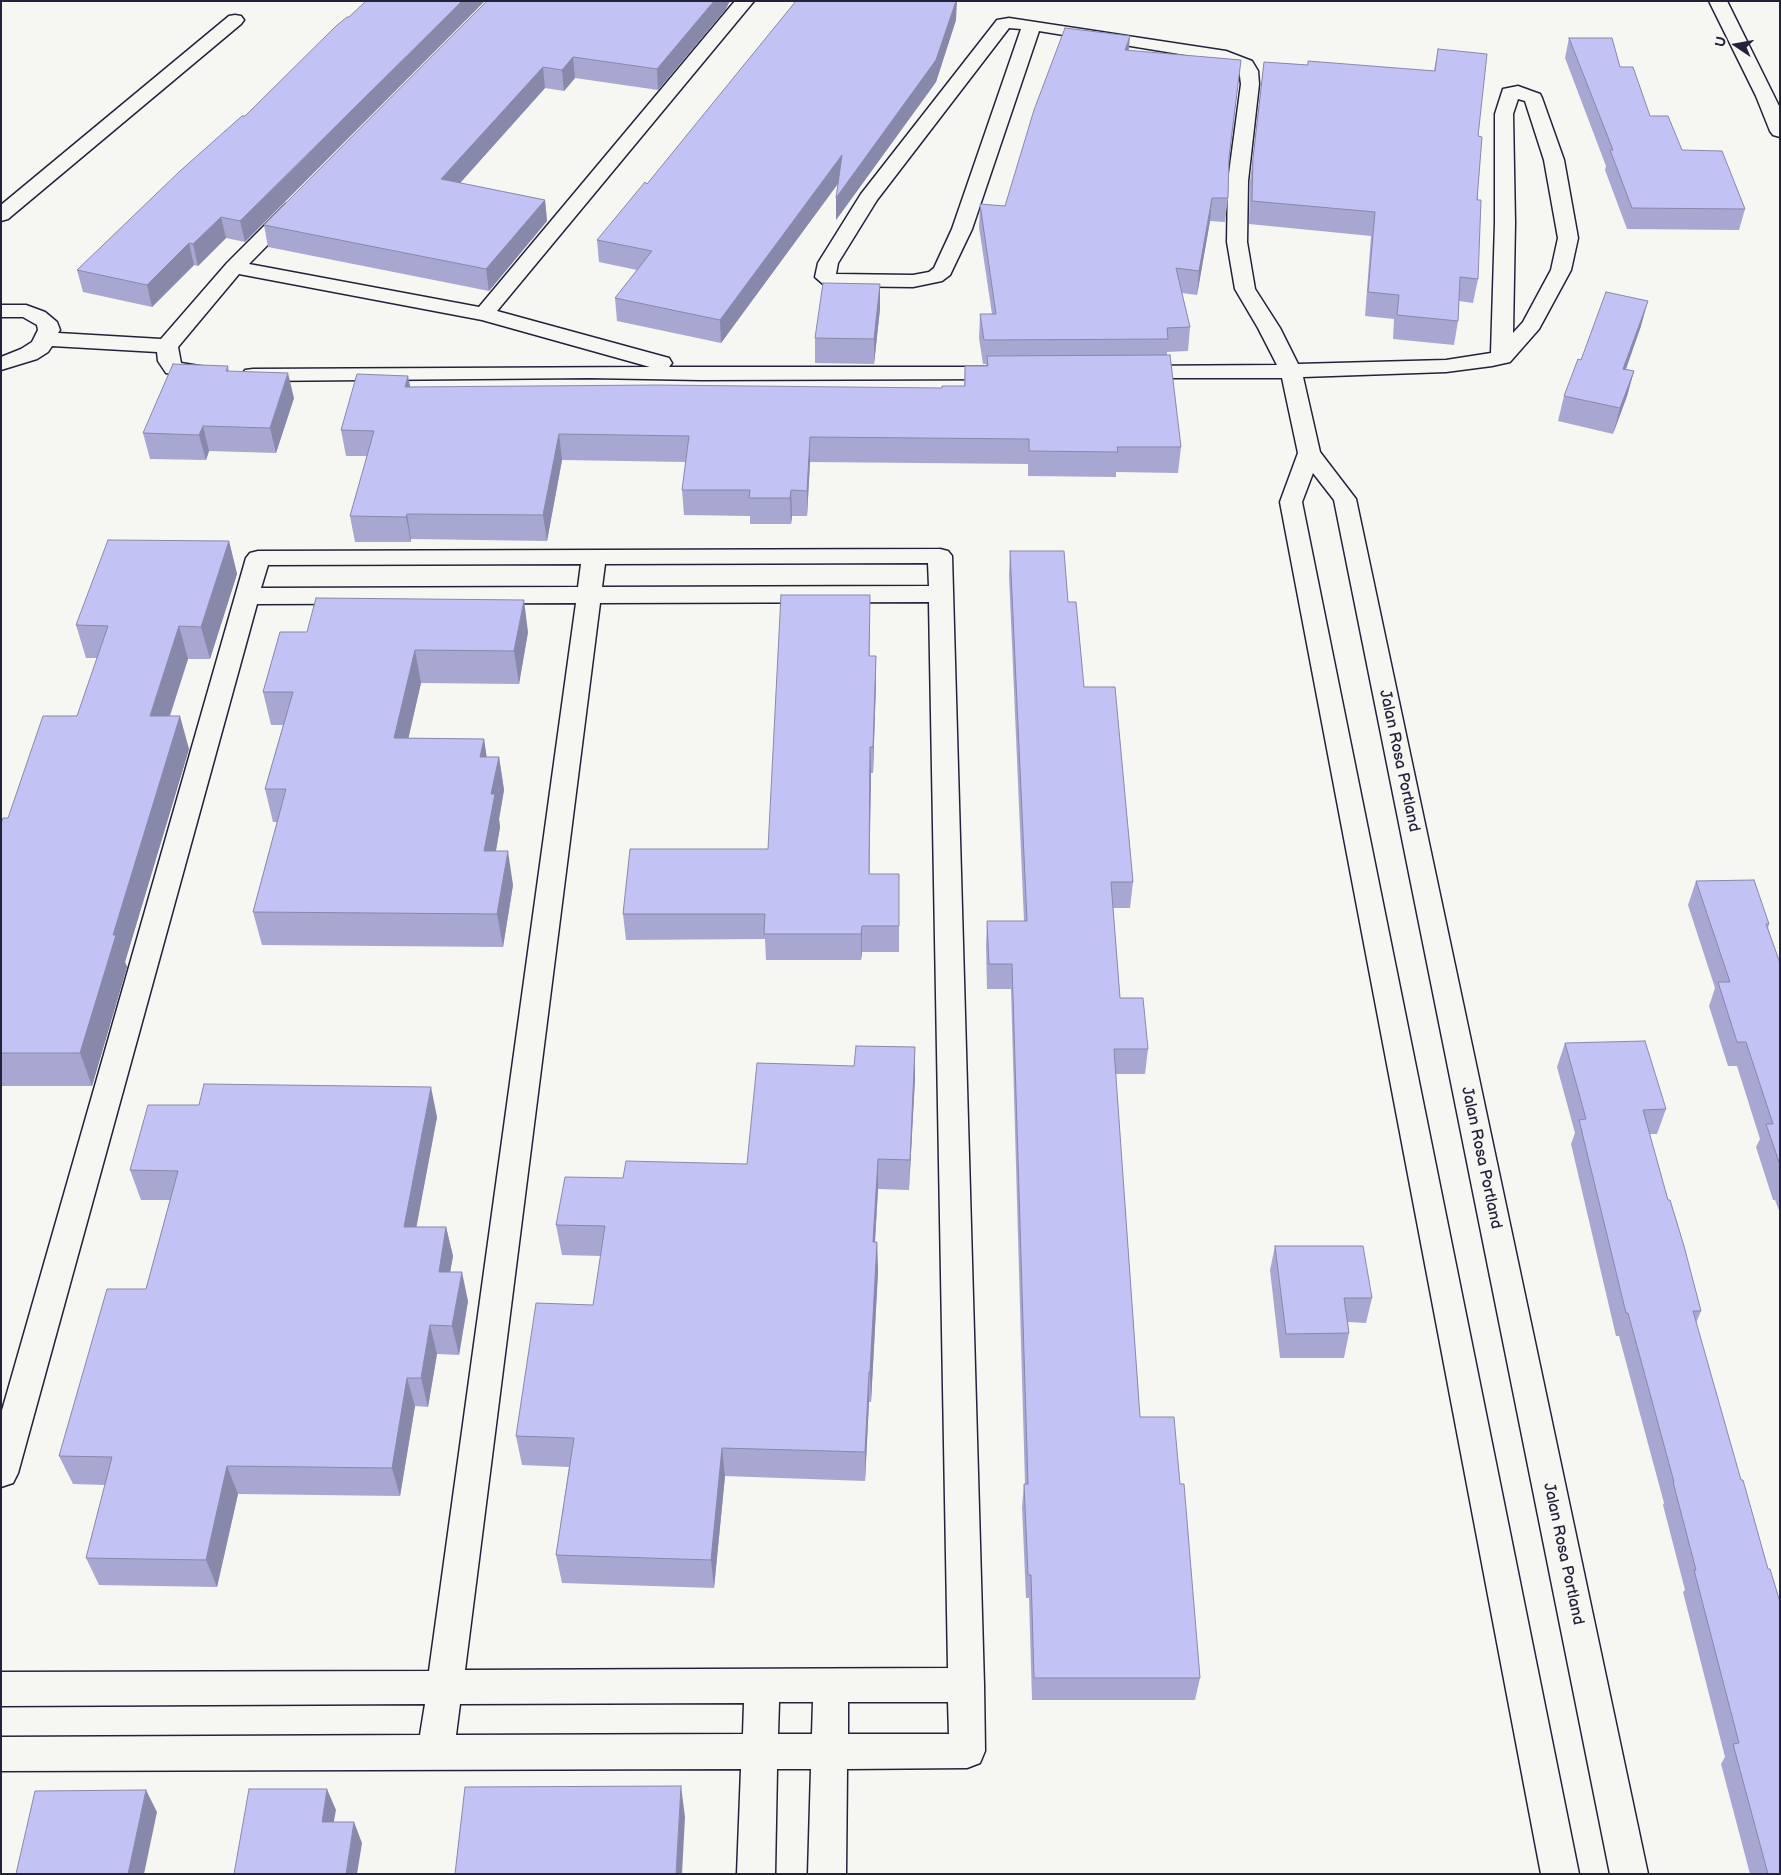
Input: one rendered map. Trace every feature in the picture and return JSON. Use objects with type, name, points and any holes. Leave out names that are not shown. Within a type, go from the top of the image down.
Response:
[{"type":"street","points":[[484,314],[745,1]]},
{"type":"street","points":[[1718,1],[1780,130]]},
{"type":"street","points":[[1,215],[235,20]]},
{"type":"street","points":[[1009,23],[1032,25],[962,229],[943,271],[935,277],[913,280],[826,279],[828,262],[868,198],[1000,26],[1009,23]]},
{"type":"street","name":"Jalan Rosa Portland","points":[[1032,25],[1226,56],[1246,65],[1249,71],[1250,84],[1238,181],[1237,242],[1245,289],[1269,328],[1291,371],[1309,453],[1345,499],[1629,1874]]},
{"type":"street","points":[[1114,372],[1291,371],[1446,366],[1502,357],[1532,325],[1561,270],[1568,238],[1554,160],[1533,98],[1518,92],[1510,93],[1504,114],[1505,233],[1502,357]]},
{"type":"street","points":[[304,197],[234,267],[167,346],[169,361],[174,368],[202,374],[295,376],[590,372],[701,374],[1024,373]]},
{"type":"street","points":[[234,267],[484,314],[701,374]]},
{"type":"street","points":[[1,311],[26,311],[46,322],[49,330],[46,339],[40,347],[29,354],[1,364]]},
{"type":"street","points":[[46,339],[167,346]]},
{"type":"street","points":[[1309,453],[1291,502],[1560,1874]]},
{"type":"street","points":[[1,1473],[258,558],[940,556],[967,1752],[1,1754]]},
{"type":"street","points":[[436,1753],[594,557]]},
{"type":"street","points":[[248,596],[941,594]]},
{"type":"street","points":[[756,1874],[762,1686]]},
{"type":"street","points":[[827,1874],[831,1686]]},
{"type":"street","points":[[1,1689],[966,1686]]},
{"type":"building","points":[[366,1],[462,1],[240,221],[221,217],[193,244],[189,243],[147,285],[77,270],[180,171],[242,116],[245,116],[336,26]]},
{"type":"building","points":[[487,1],[714,1],[657,69],[573,57],[562,70],[543,67],[441,179],[545,200],[486,269],[264,225]]},
{"type":"building","points":[[796,1],[956,1],[936,60],[836,198],[842,155],[720,320],[615,298],[652,251],[597,240],[645,182],[647,184]]},
{"type":"building","points":[[1065,28],[1130,36],[1125,50],[1241,60],[1229,157],[1228,198],[1212,198],[1199,271],[1176,268],[1190,327],[1167,328],[1168,339],[984,340],[980,314],[996,314],[980,204],[1005,206],[1034,110]]},
{"type":"building","points":[[1569,38],[1612,38],[1620,67],[1633,67],[1650,116],[1668,116],[1682,150],[1722,151],[1745,209],[1632,208],[1610,150],[1613,150]]},
{"type":"building","points":[[1438,49],[1487,54],[1478,136],[1482,137],[1477,200],[1481,200],[1478,279],[1460,277],[1458,321],[1397,315],[1399,295],[1368,292],[1375,212],[1252,201],[1253,158],[1264,62],[1308,65],[1308,61],[1435,71]]},
{"type":"building","points":[[823,283],[880,284],[874,339],[815,338]]},
{"type":"building","points":[[1606,292],[1648,301],[1623,369],[1634,371],[1620,408],[1564,396],[1578,359],[1581,360]]},
{"type":"building","points":[[1170,355],[1181,447],[1117,447],[1118,452],[1029,451],[1029,439],[810,437],[807,491],[791,490],[790,498],[749,498],[750,490],[682,490],[689,436],[559,434],[543,515],[407,514],[406,517],[350,516],[374,431],[341,430],[357,374],[408,376],[405,387],[657,385],[942,388],[942,386],[965,386],[965,366],[988,366],[987,356]]},
{"type":"building","points":[[173,364],[228,366],[226,371],[288,373],[270,428],[203,426],[199,435],[143,433]]},
{"type":"building","points":[[108,540],[229,541],[201,627],[179,626],[150,716],[180,716],[113,935],[116,935],[80,1053],[1,1053],[1,824],[3,818],[8,818],[43,716],[77,716],[108,626],[76,625]]},
{"type":"building","points":[[1010,551],[1064,551],[1068,602],[1076,602],[1084,687],[1115,687],[1133,882],[1111,882],[1120,998],[1143,998],[1148,1049],[1114,1049],[1140,1417],[1174,1417],[1180,1484],[1184,1484],[1200,1678],[1034,1678],[1031,1575],[1028,1575],[1024,1484],[1028,1484],[1012,964],[989,964],[987,921],[1027,921]]},
{"type":"building","points":[[781,595],[870,595],[869,656],[876,656],[873,747],[870,747],[869,874],[899,874],[899,926],[862,926],[861,934],[764,934],[765,914],[623,914],[630,849],[768,849]]},
{"type":"building","points":[[316,598],[524,600],[514,651],[415,650],[394,738],[484,739],[480,757],[499,757],[491,794],[495,794],[484,851],[508,851],[497,914],[253,912],[286,789],[265,789],[293,692],[263,692],[280,632],[307,632]]},
{"type":"building","points":[[1754,880],[1769,924],[1766,924],[1780,963],[1780,1165],[1766,1124],[1773,1124],[1746,1042],[1737,1042],[1718,982],[1730,982],[1696,881]]},
{"type":"building","points":[[1645,1041],[1666,1109],[1643,1110],[1668,1200],[1670,1200],[1684,1246],[1701,1311],[1693,1311],[1741,1480],[1743,1480],[1768,1569],[1770,1569],[1780,1602],[1780,1874],[1768,1874],[1733,1744],[1739,1743],[1694,1570],[1696,1570],[1674,1482],[1628,1313],[1626,1313],[1579,1120],[1586,1119],[1565,1043]]},
{"type":"building","points":[[856,1046],[915,1047],[910,1160],[878,1159],[873,1242],[877,1242],[865,1452],[722,1448],[711,1560],[556,1555],[574,1438],[516,1436],[536,1303],[593,1305],[605,1226],[556,1225],[565,1177],[623,1178],[626,1161],[747,1164],[757,1063],[854,1066]]},
{"type":"building","points":[[204,1084],[431,1087],[404,1227],[446,1227],[439,1272],[462,1272],[452,1326],[430,1325],[421,1378],[407,1378],[392,1468],[227,1466],[206,1560],[86,1558],[112,1457],[59,1456],[107,1289],[146,1289],[178,1171],[130,1170],[148,1105],[199,1105]]},
{"type":"building","points":[[1275,1246],[1363,1246],[1372,1298],[1344,1298],[1349,1333],[1286,1334]]},
{"type":"building","points":[[681,1786],[676,1874],[455,1874],[465,1787]]},
{"type":"building","points":[[249,1789],[327,1789],[322,1822],[354,1822],[346,1874],[234,1874]]},
{"type":"building","points":[[146,1790],[128,1874],[16,1874],[35,1791]]}]
